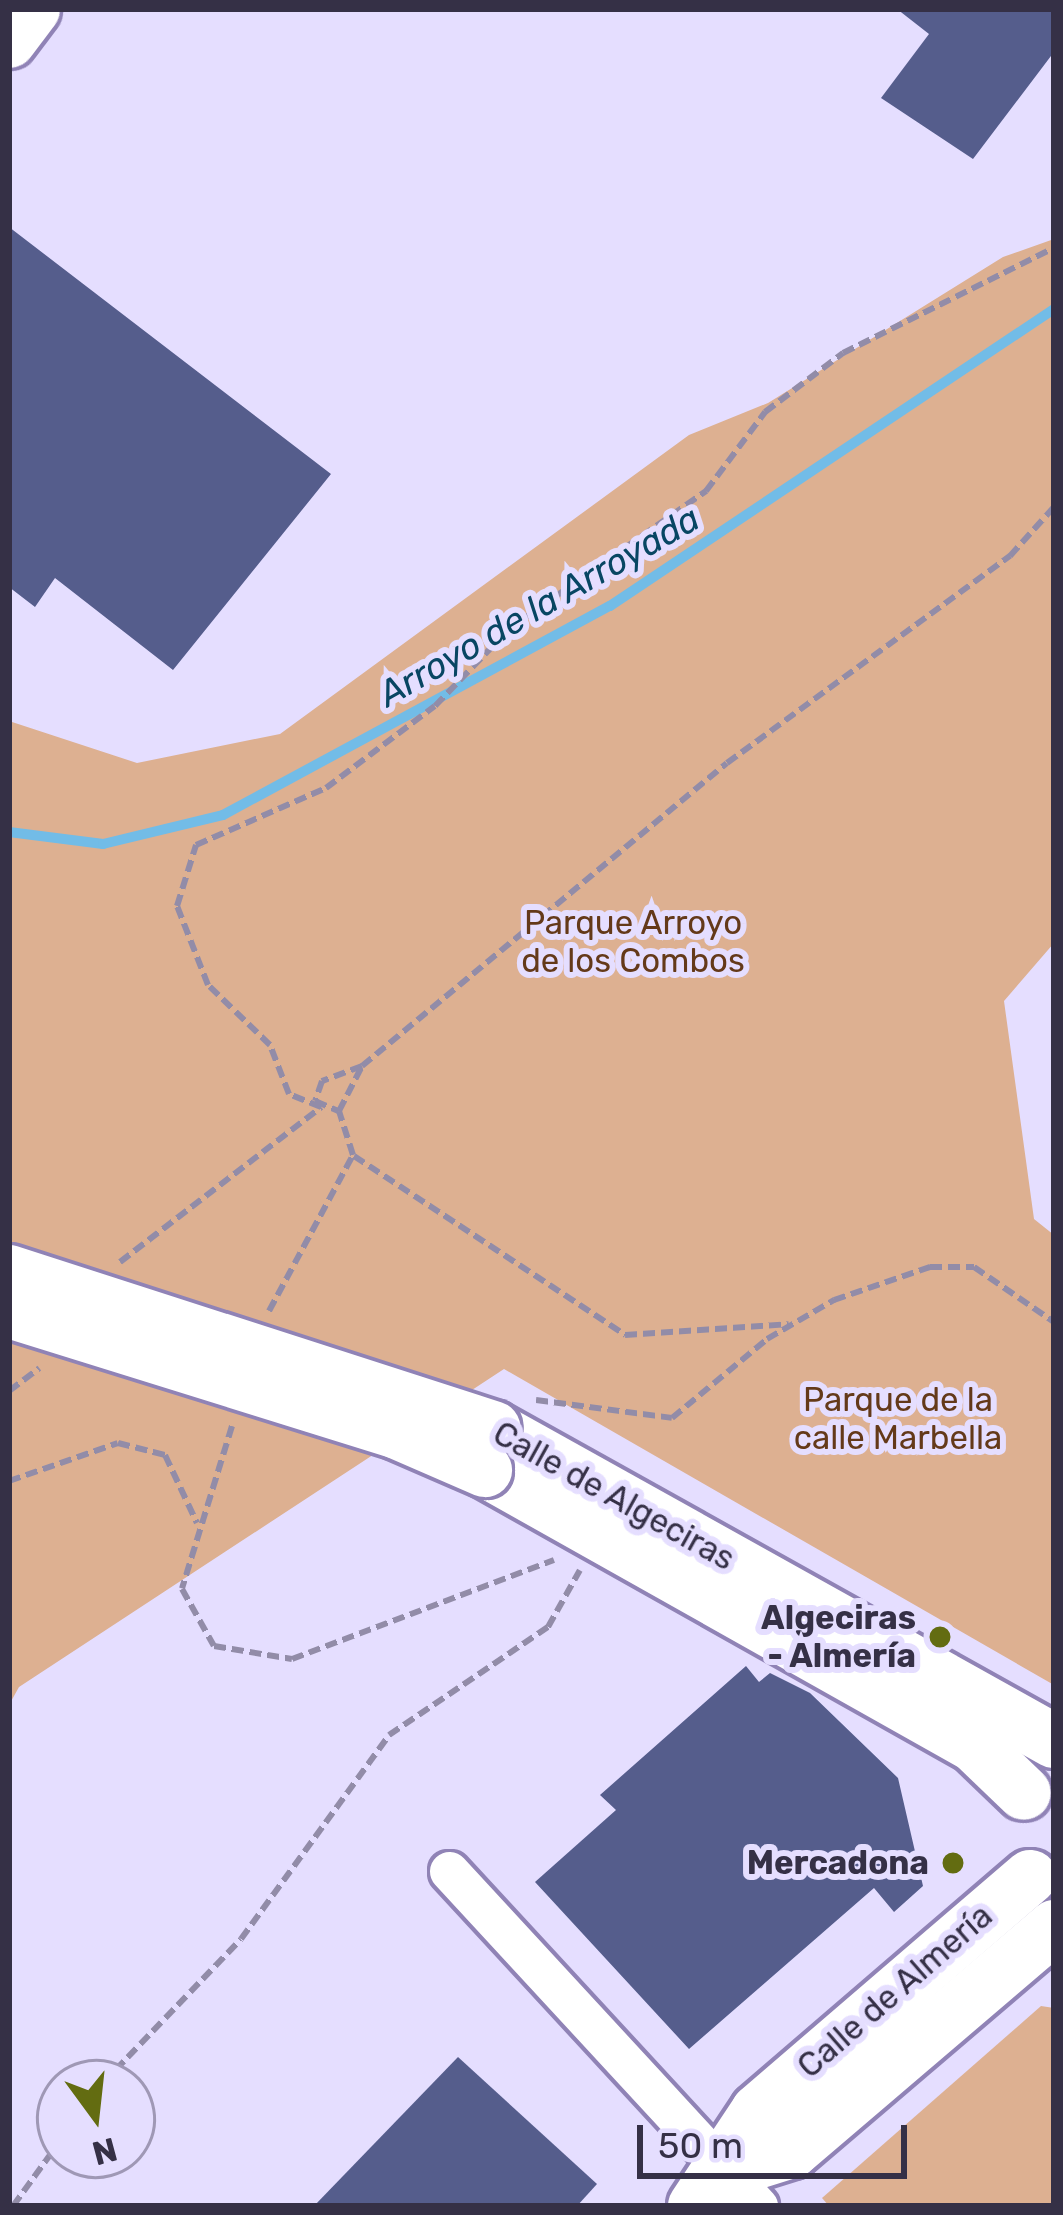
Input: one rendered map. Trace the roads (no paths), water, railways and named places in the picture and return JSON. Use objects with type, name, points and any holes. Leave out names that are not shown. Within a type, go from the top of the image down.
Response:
[{"type":"street","points":[[9,40],[34,9]]},
{"type":"street","name":"Calle de Algeciras","points":[[9,1272],[502,1434],[1054,1741]]},
{"type":"street","name":"Calle de Algeciras","points":[[9,1312],[397,1432],[502,1434],[603,1531],[974,1745],[1039,1773]]},
{"type":"street","points":[[1039,1773],[1042,1893]]},
{"type":"street","points":[[448,1871],[727,2194]]},
{"type":"street","name":"Calle de Almería","points":[[727,2194],[758,2111],[1042,1893]]},
{"type":"street","name":"Calle de Almería","points":[[727,2194],[792,2151],[1054,1927]]},
{"type":"waterway","name":"Arroyo de la Arroyada","points":[[9,832],[103,844],[223,815],[610,606],[1054,309]]},
{"type":"place","name":"Algeciras - Almería","points":[[940,1637]]},
{"type":"place","name":"Mercadona","points":[[953,1863]]},
{"type":"park label","name":"Parque Arroyo de los Combos","points":[[633,942]]},
{"type":"park label","name":"Parque de la calle Marbella","points":[[898,1419]]}]
